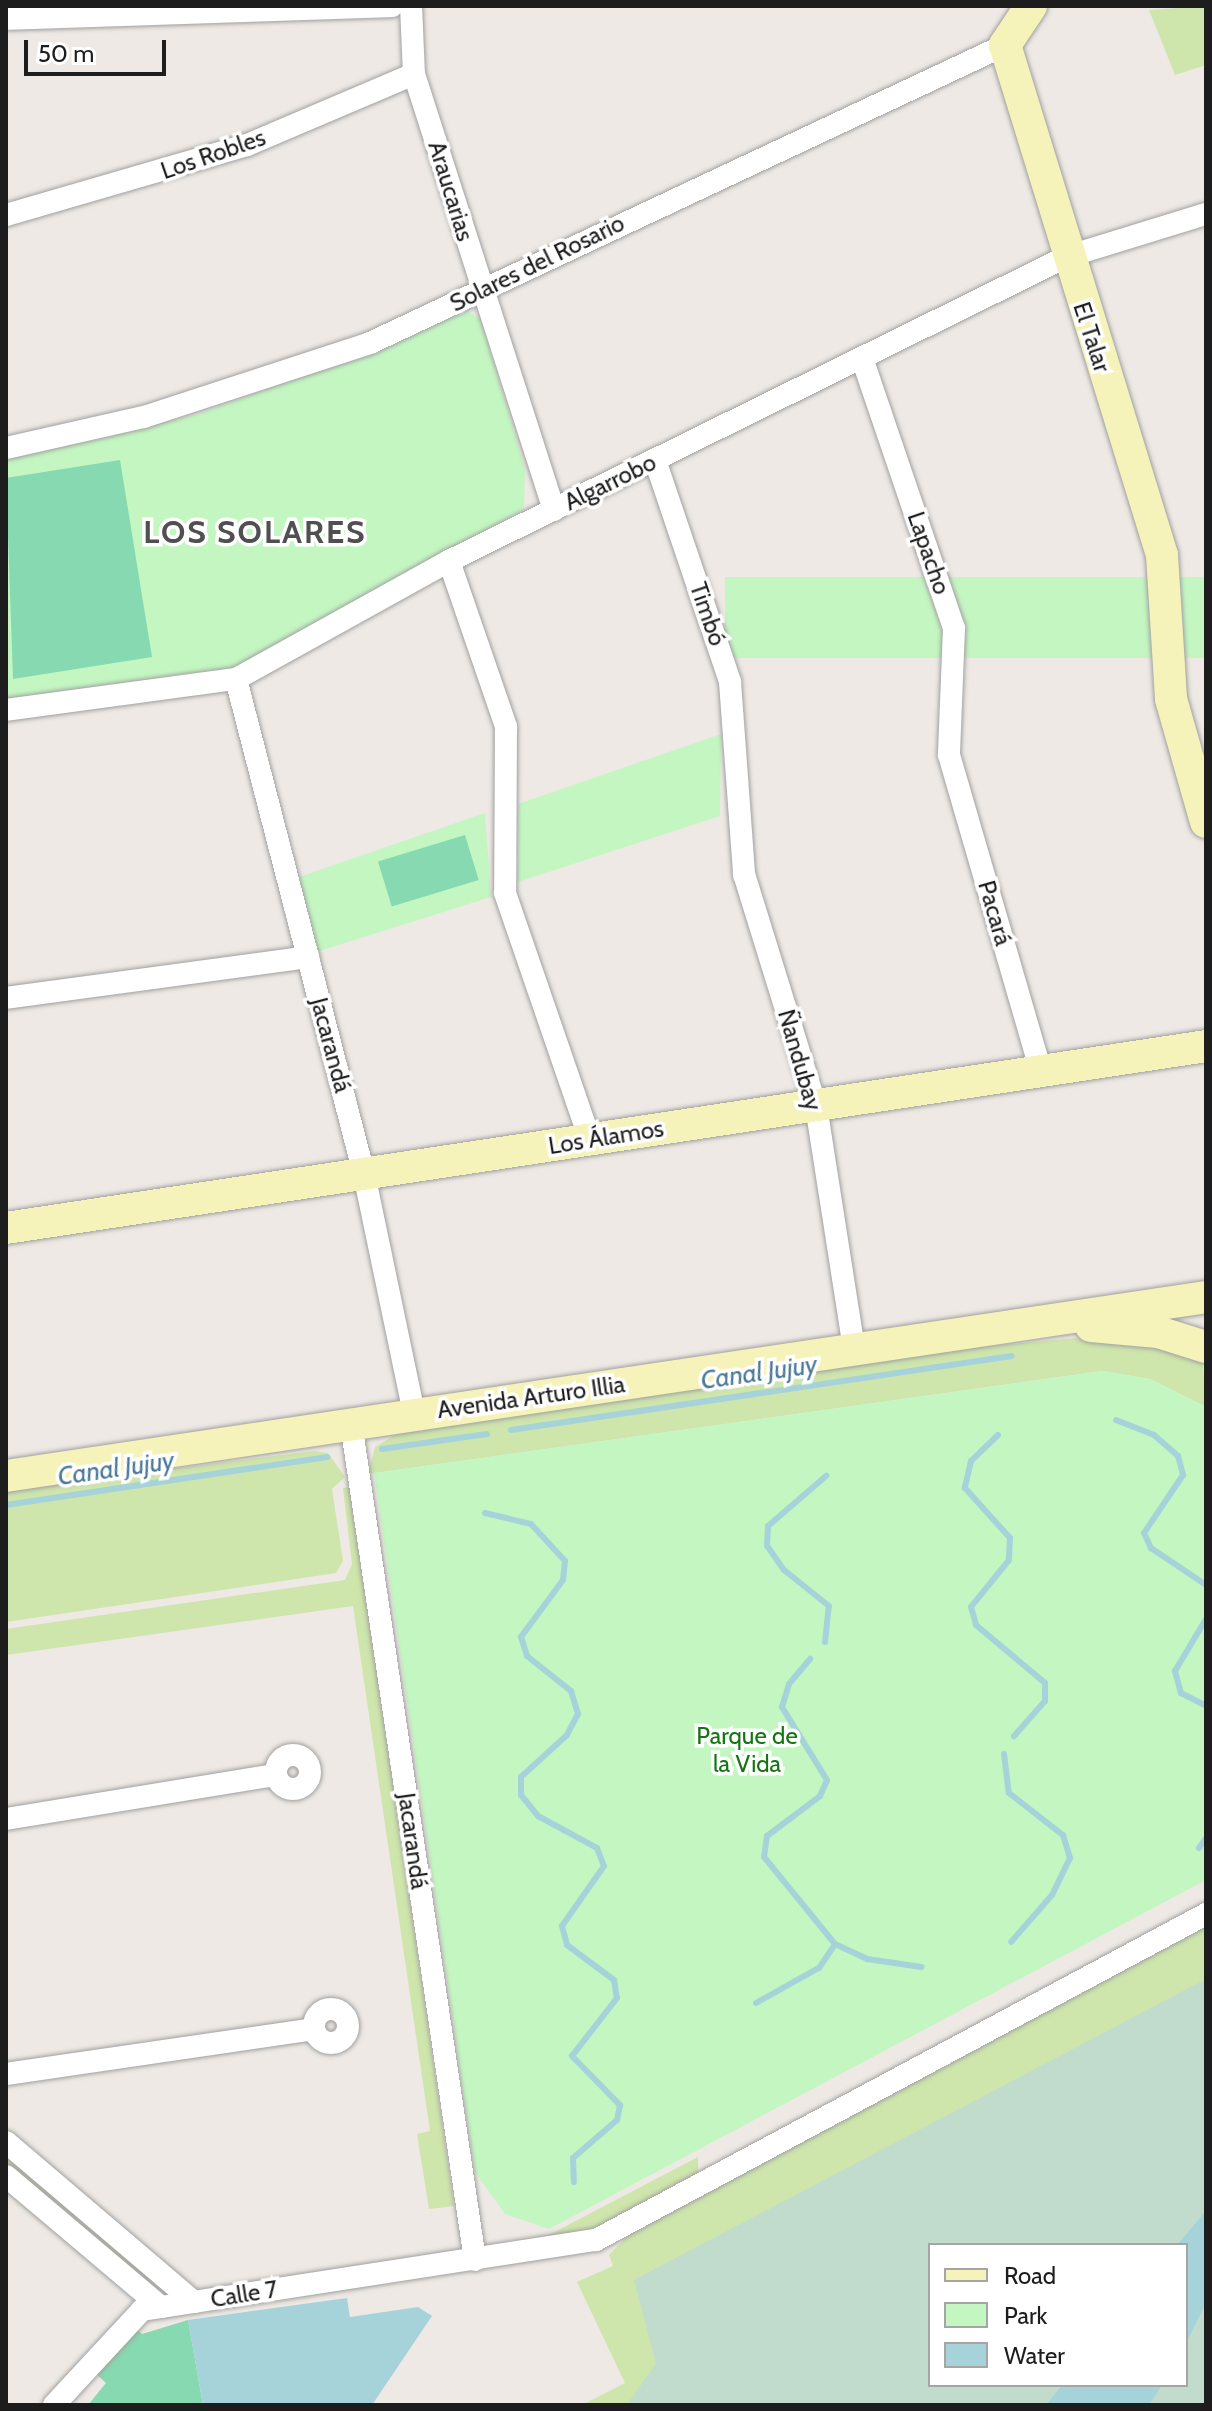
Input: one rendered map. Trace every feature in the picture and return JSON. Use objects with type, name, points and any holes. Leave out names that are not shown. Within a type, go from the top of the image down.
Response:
[{"type":"street","points":[[6,19],[392,6]]},
{"type":"street","name":"Araucarias","points":[[411,6],[414,74],[554,510]]},
{"type":"street","points":[[1005,45],[1031,6]]},
{"type":"street","name":"El Talar","points":[[1005,45],[1066,257],[1162,555],[1171,699],[1206,822]]},
{"type":"street","name":"Solares del Rosario","points":[[6,448],[277,376],[370,343],[1005,45]]},
{"type":"street","name":"Los Robles","points":[[6,215],[247,145],[414,74]]},
{"type":"street","name":"Algarrobo","points":[[6,710],[236,679],[449,561],[1066,257],[1206,214]]},
{"type":"street","name":"Lapacho","points":[[862,358],[954,628],[949,755]]},
{"type":"street","name":"Timbó","points":[[655,460],[730,682],[737,773]]},
{"type":"street","points":[[449,561],[506,727],[505,893],[590,1140]]},
{"type":"street","name":"Jacarandá","points":[[236,679],[364,1174],[414,1414]]},
{"type":"street","name":"Pacará","points":[[949,755],[1041,1071]]},
{"type":"street","name":"Ñandubay","points":[[737,773],[744,874],[816,1106],[854,1350]]},
{"type":"street","points":[[7,994],[308,957]]},
{"type":"street","name":"Los Álamos","points":[[6,1228],[1206,1046]]},
{"type":"street","name":"Avenida Arturo Illia","points":[[6,1476],[1206,1297]]},
{"type":"street","name":"Avenida Arturo Illia","points":[[1056,1321],[1148,1330],[1206,1347]]},
{"type":"street","name":"Jacarandá","points":[[351,1423],[475,2260]]},
{"type":"street","points":[[6,1819],[275,1775]]},
{"type":"street","name":"Calle 7","points":[[54,2405],[127,2320],[161,2307],[596,2240],[1206,1914]]},
{"type":"street","points":[[6,2074],[314,2029]]},
{"type":"street","points":[[6,2142],[194,2302]]},
{"type":"street","points":[[6,2176],[161,2307]]},
{"type":"green space","points":[[1206,6],[1206,65],[1175,75],[1149,10]]},
{"type":"green space","points":[[462,308],[481,319],[525,469],[524,509],[230,670],[6,704],[6,459],[195,415],[348,360]]},
{"type":"green space","points":[[120,460],[152,657],[13,679],[6,478]]},
{"type":"green space","points":[[725,577],[1206,577],[1206,658],[725,658]]},
{"type":"green space","points":[[721,734],[720,816],[518,882],[518,804]]},
{"type":"green space","points":[[485,813],[491,897],[313,953],[293,879]]},
{"type":"green space","points":[[465,835],[479,880],[392,907],[378,862]]},
{"type":"green space","points":[[1098,1336],[1202,1353],[1206,1407],[1150,1379],[1102,1371],[368,1474],[375,1447],[400,1432],[904,1354]]},
{"type":"green space","name":"Parque de la Vida","points":[[1103,1371],[1150,1379],[1206,1407],[1206,1880],[549,2229],[505,2214],[475,2172],[374,1473]]},
{"type":"green space","points":[[314,1451],[328,1453],[345,1477],[332,1489],[343,1561],[336,1573],[6,1622],[6,1490]]},
{"type":"green space","points":[[350,1487],[454,2206],[429,2209],[417,2134],[430,2131],[353,1606],[6,1655],[6,1629],[345,1580],[352,1564],[343,1488]]},
{"type":"green space","points":[[1206,1923],[1206,2405],[582,2405],[625,2383],[577,2282],[613,2266],[609,2255],[632,2231]]},
{"type":"green space","points":[[1206,1979],[1206,2405],[627,2405],[656,2363],[634,2280]]},
{"type":"green space","points":[[6,2153],[155,2280],[149,2282],[6,2167]]},
{"type":"green space","points":[[698,2157],[698,2175],[595,2228],[545,2237]]},
{"type":"green space","points":[[188,2320],[203,2405],[88,2405],[106,2383],[96,2374],[135,2327],[142,2334]]},
{"type":"water","points":[[1206,2211],[1206,2303],[1188,2339],[1188,2243],[1179,2243]]},
{"type":"water","points":[[347,2298],[350,2317],[418,2307],[432,2316],[372,2405],[203,2405],[188,2320]]},
{"type":"water","points":[[1060,2387],[1161,2387],[1149,2405],[1046,2405]]},
{"type":"waterway","name":"Canal Jujuy","points":[[511,1430],[1012,1356]]},
{"type":"waterway","points":[[1116,1420],[1154,1435],[1178,1456],[1183,1475],[1144,1533],[1151,1548],[1206,1585]]},
{"type":"waterway","name":"Canal Jujuy","points":[[382,1449],[487,1434]]},
{"type":"waterway","points":[[998,1435],[971,1461],[965,1488],[1010,1538],[1009,1560],[971,1607],[976,1625],[1045,1683],[1045,1701],[1014,1736]]},
{"type":"waterway","name":"Canal Jujuy","points":[[6,1505],[327,1457]]},
{"type":"waterway","points":[[825,1642],[829,1606],[784,1570],[767,1546],[768,1526],[826,1476]]},
{"type":"waterway","points":[[485,1513],[531,1524],[565,1561],[563,1580],[521,1637],[527,1656],[571,1691],[578,1714],[567,1735],[521,1777],[521,1795],[538,1816],[597,1848],[604,1866],[562,1926],[567,1945],[614,1980],[617,1998],[572,2056],[620,2105],[617,2120],[573,2158],[574,2182]]},
{"type":"waterway","points":[[1206,1619],[1175,1671],[1181,1693],[1206,1706]]},
{"type":"waterway","points":[[756,2003],[819,1968],[835,1944],[764,1857],[767,1836],[820,1796],[827,1780],[782,1707],[789,1684],[810,1659]]},
{"type":"waterway","points":[[1004,1754],[1009,1793],[1063,1835],[1070,1858],[1052,1895],[1011,1942]]},
{"type":"waterway","points":[[1199,1848],[1206,1838]]},
{"type":"waterway","points":[[835,1944],[867,1959],[921,1967]]},
{"type":"district","name":"LOS SOLARES","points":[[255,532]]}]
